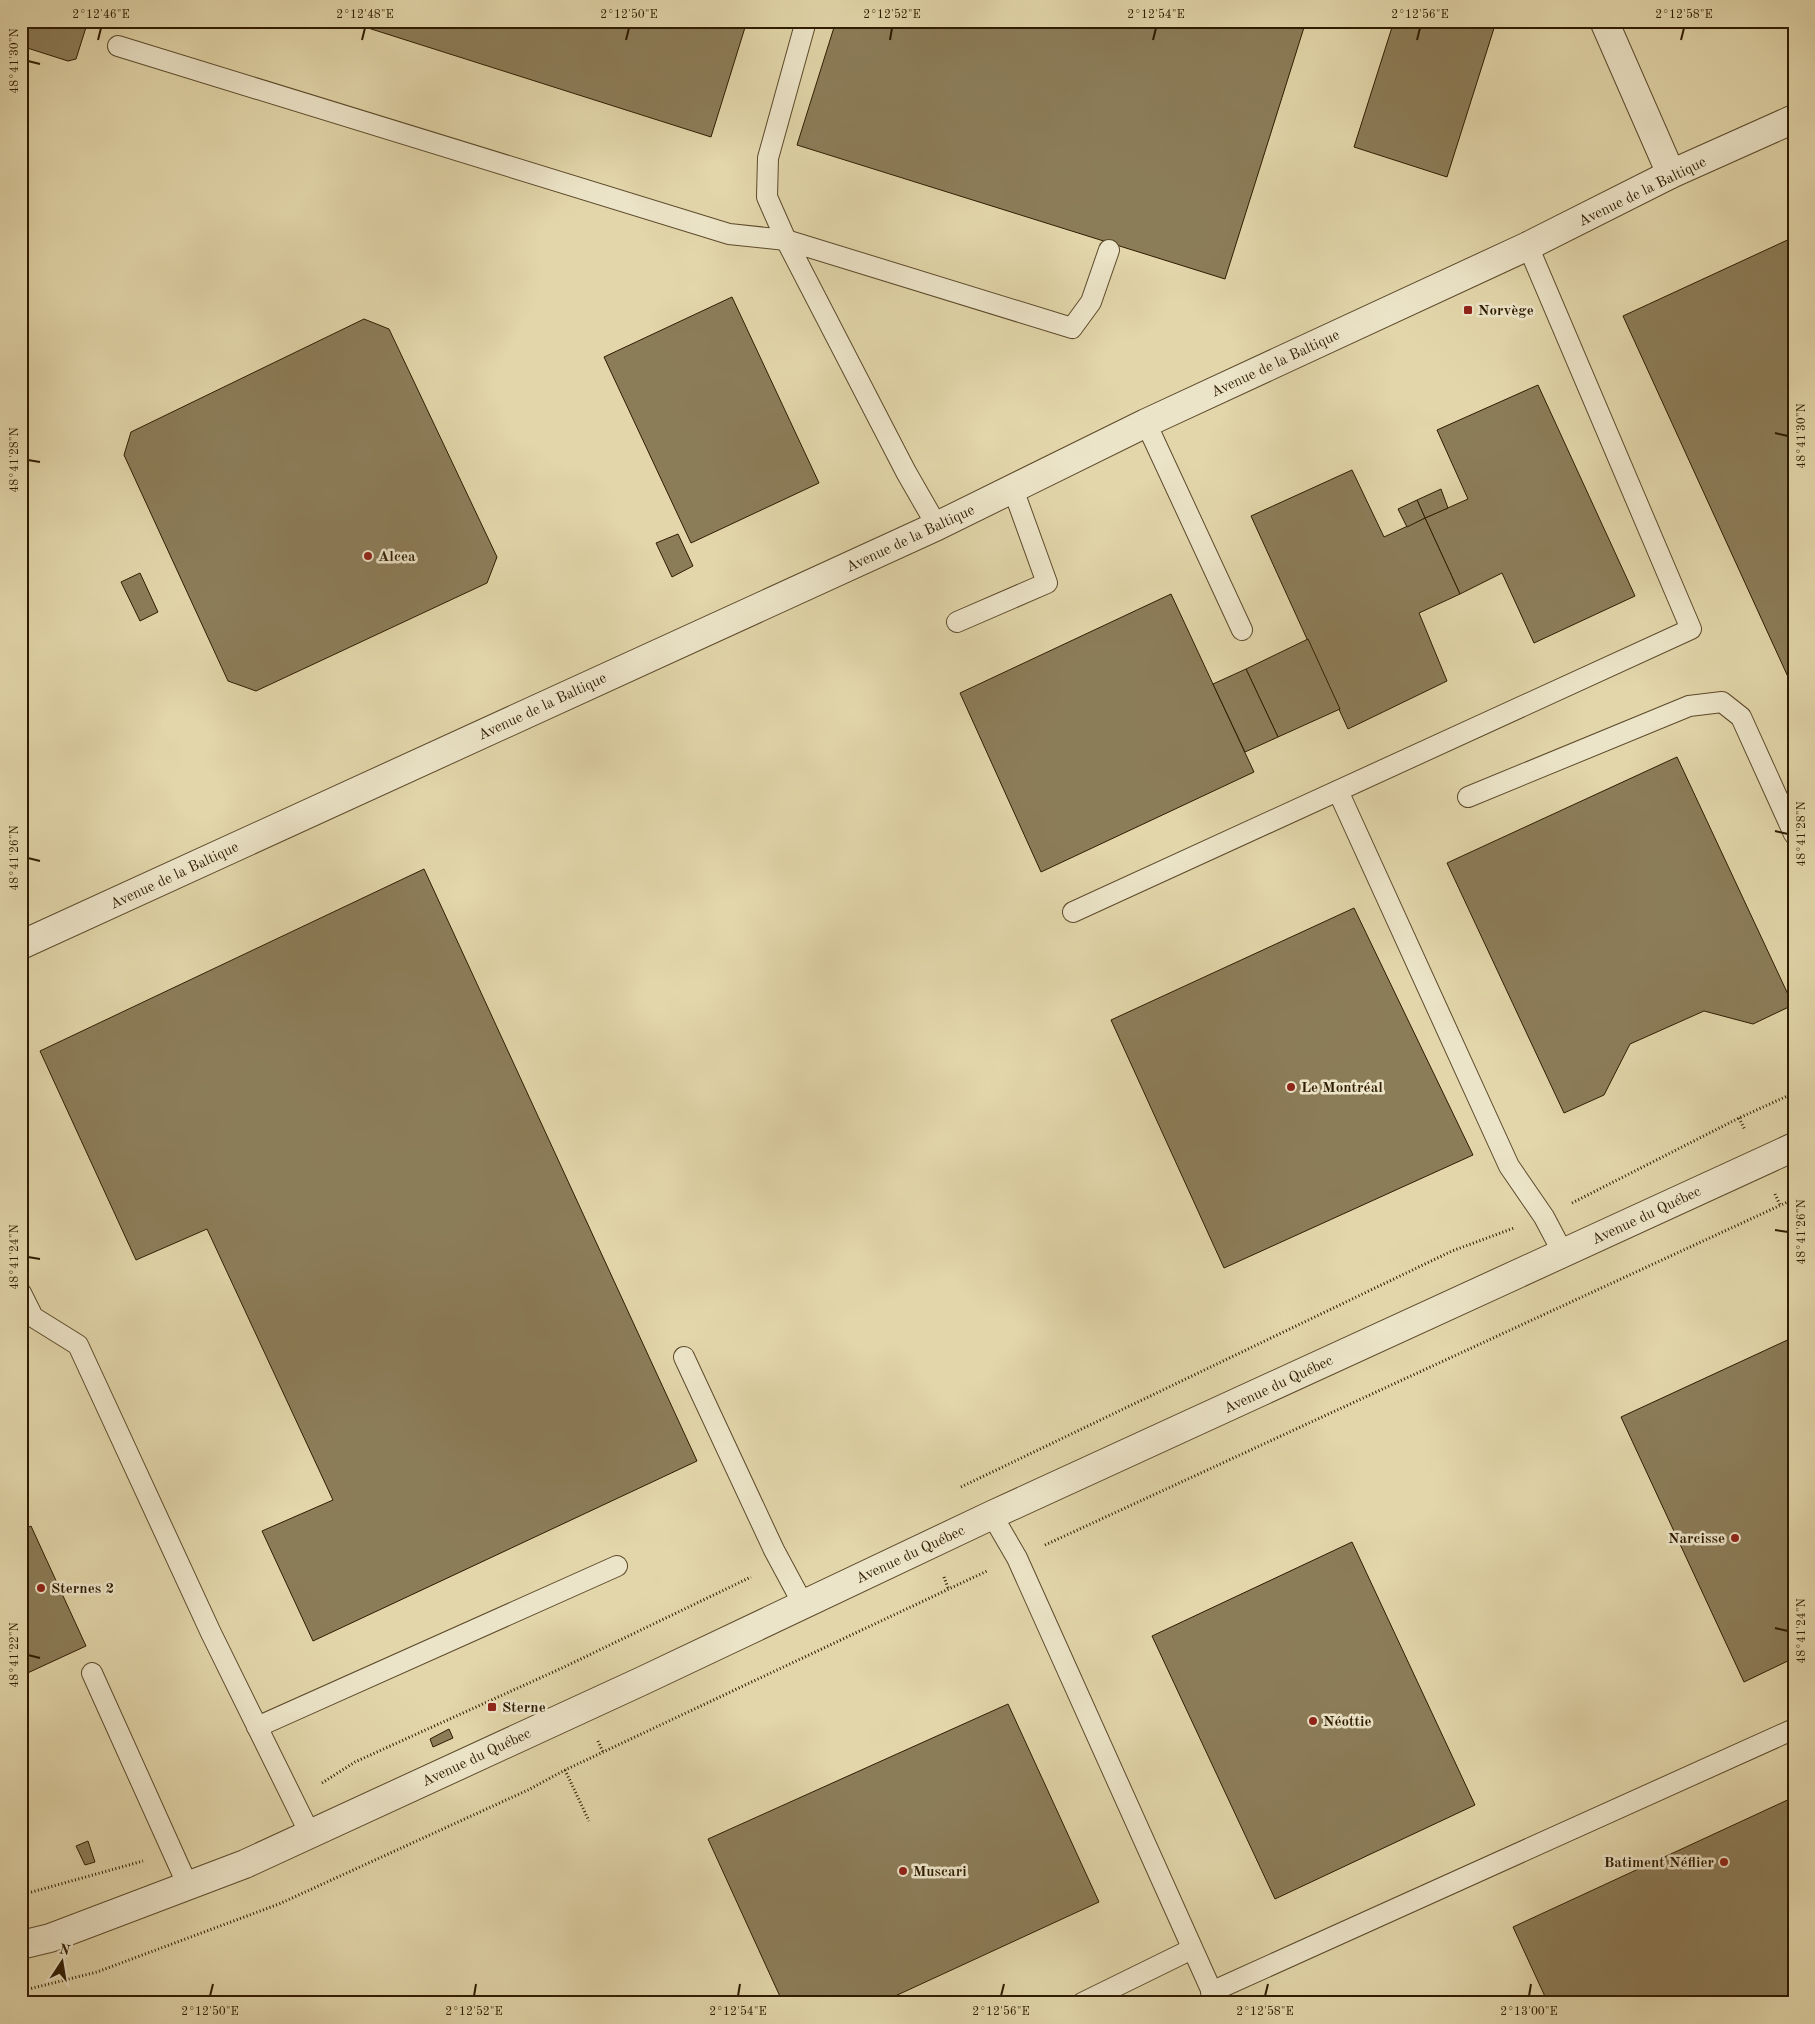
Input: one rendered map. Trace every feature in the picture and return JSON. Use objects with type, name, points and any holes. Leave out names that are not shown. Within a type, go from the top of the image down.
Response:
[{"type":"street","points":[[1604,21],[1671,174]]},
{"type":"street","name":"Avenue de la Baltique","points":[[21,945],[937,526],[1146,423],[1528,246],[1671,174],[1794,120]]},
{"type":"street","name":"Avenue du Québec","points":[[21,1945],[50,1938],[245,1864],[992,1515],[1794,1147]]},
{"type":"lane","points":[[806,21],[768,158],[767,197],[786,240],[906,472],[937,526]]},
{"type":"lane","points":[[118,46],[730,234],[786,240],[1072,328],[1091,302],[1109,250]]},
{"type":"lane","points":[[1073,912],[1691,629],[1528,246]]},
{"type":"lane","points":[[1146,423],[1242,630]]},
{"type":"lane","points":[[957,622],[1047,583],[1013,489]]},
{"type":"lane","points":[[1468,797],[1689,706],[1722,702],[1740,717],[1794,834]]},
{"type":"lane","points":[[1338,791],[1509,1166],[1544,1218],[1563,1253]]},
{"type":"lane","points":[[21,1292],[33,1316],[78,1346],[211,1633],[310,1834]]},
{"type":"lane","points":[[684,1358],[781,1563],[803,1604]]},
{"type":"lane","points":[[992,1515],[1017,1558],[1214,1997],[1794,1729]]},
{"type":"lane","points":[[257,1727],[617,1566]]},
{"type":"lane","points":[[92,1673],[188,1886]]},
{"type":"lane","points":[[1082,2003],[1192,1950]]},
{"type":"path","points":[[952,1491],[1452,1251],[1544,1218],[1739,1118],[1794,1093]]},
{"type":"path","points":[[21,1991],[97,1972],[279,1904],[528,1790],[565,1770],[948,1588],[1017,1558],[1794,1199]]},
{"type":"path","points":[[293,1802],[355,1762],[562,1668],[781,1563]]},
{"type":"path","points":[[565,1770],[589,1820]]},
{"type":"path","points":[[21,1895],[173,1853]]},
{"type":"building","points":[[21,21],[88,21],[76,59],[68,61],[21,46]]},
{"type":"building","points":[[346,21],[747,21],[711,137]]},
{"type":"building","points":[[836,21],[1306,21],[1225,279],[797,145]]},
{"type":"building","points":[[1394,21],[1484,21],[1495,25],[1447,177],[1354,147]]},
{"type":"building","points":[[1794,237],[1794,690],[1623,316]]},
{"type":"building","points":[[732,297],[819,483],[691,543],[604,357]]},
{"type":"building","points":[[364,319],[389,329],[497,557],[487,583],[256,691],[228,681],[124,455],[131,432]]},
{"type":"building","points":[[1538,385],[1635,596],[1534,643],[1502,573],[1460,594],[1425,518],[1468,499],[1437,430]]},
{"type":"building","points":[[1352,470],[1384,537],[1425,518],[1460,594],[1419,613],[1447,681],[1348,729],[1251,516]]},
{"type":"building","points":[[1441,489],[1448,508],[1425,518],[1417,500]]},
{"type":"building","points":[[1417,500],[1425,518],[1407,527],[1398,509]]},
{"type":"building","points":[[678,534],[693,566],[672,577],[656,543]]},
{"type":"building","points":[[140,573],[158,612],[140,621],[121,582]]},
{"type":"building","points":[[1171,594],[1254,772],[1041,872],[960,693]]},
{"type":"building","points":[[1308,639],[1340,709],[1278,737],[1246,669]]},
{"type":"building","points":[[1246,669],[1278,737],[1245,752],[1213,684]]},
{"type":"building","points":[[1677,757],[1793,1005],[1753,1024],[1704,1011],[1630,1044],[1604,1095],[1564,1113],[1447,863]]},
{"type":"building","points":[[424,869],[697,1461],[313,1641],[262,1531],[333,1500],[207,1229],[136,1260],[40,1051]]},
{"type":"building","name":"Le Montréal","points":[[1354,908],[1473,1155],[1224,1268],[1111,1020]]},
{"type":"building","name":"Narcisse","points":[[1794,1337],[1794,1658],[1744,1682],[1621,1417]]},
{"type":"building","name":"Sternes 2","points":[[31,1526],[86,1646],[21,1676],[21,1531]]},
{"type":"building","name":"Néottie","points":[[1352,1542],[1475,1805],[1275,1899],[1152,1636]]},
{"type":"building","name":"Muscari","points":[[1008,1704],[1099,1902],[880,2003],[783,2003],[708,1839]]},
{"type":"building","points":[[449,1729],[453,1738],[433,1747],[430,1739]]},
{"type":"building","name":"Batiment Néflier","points":[[1794,1797],[1794,2003],[1548,2003],[1513,1927]]},
{"type":"building","points":[[88,1841],[95,1862],[85,1865],[76,1846]]},
{"type":"place","name":"Norvège","points":[[1468,310]]},
{"type":"place","name":"Alcea","points":[[368,556]]},
{"type":"place","name":"Le Montréal","points":[[1291,1087]]},
{"type":"place","name":"Narcisse","points":[[1735,1538]]},
{"type":"place","name":"Sternes 2","points":[[41,1588]]},
{"type":"place","name":"Sterne","points":[[492,1707]]},
{"type":"place","name":"Néottie","points":[[1313,1721]]},
{"type":"place","name":"Batiment Néflier","points":[[1724,1862]]},
{"type":"place","name":"Muscari","points":[[903,1871]]}]
